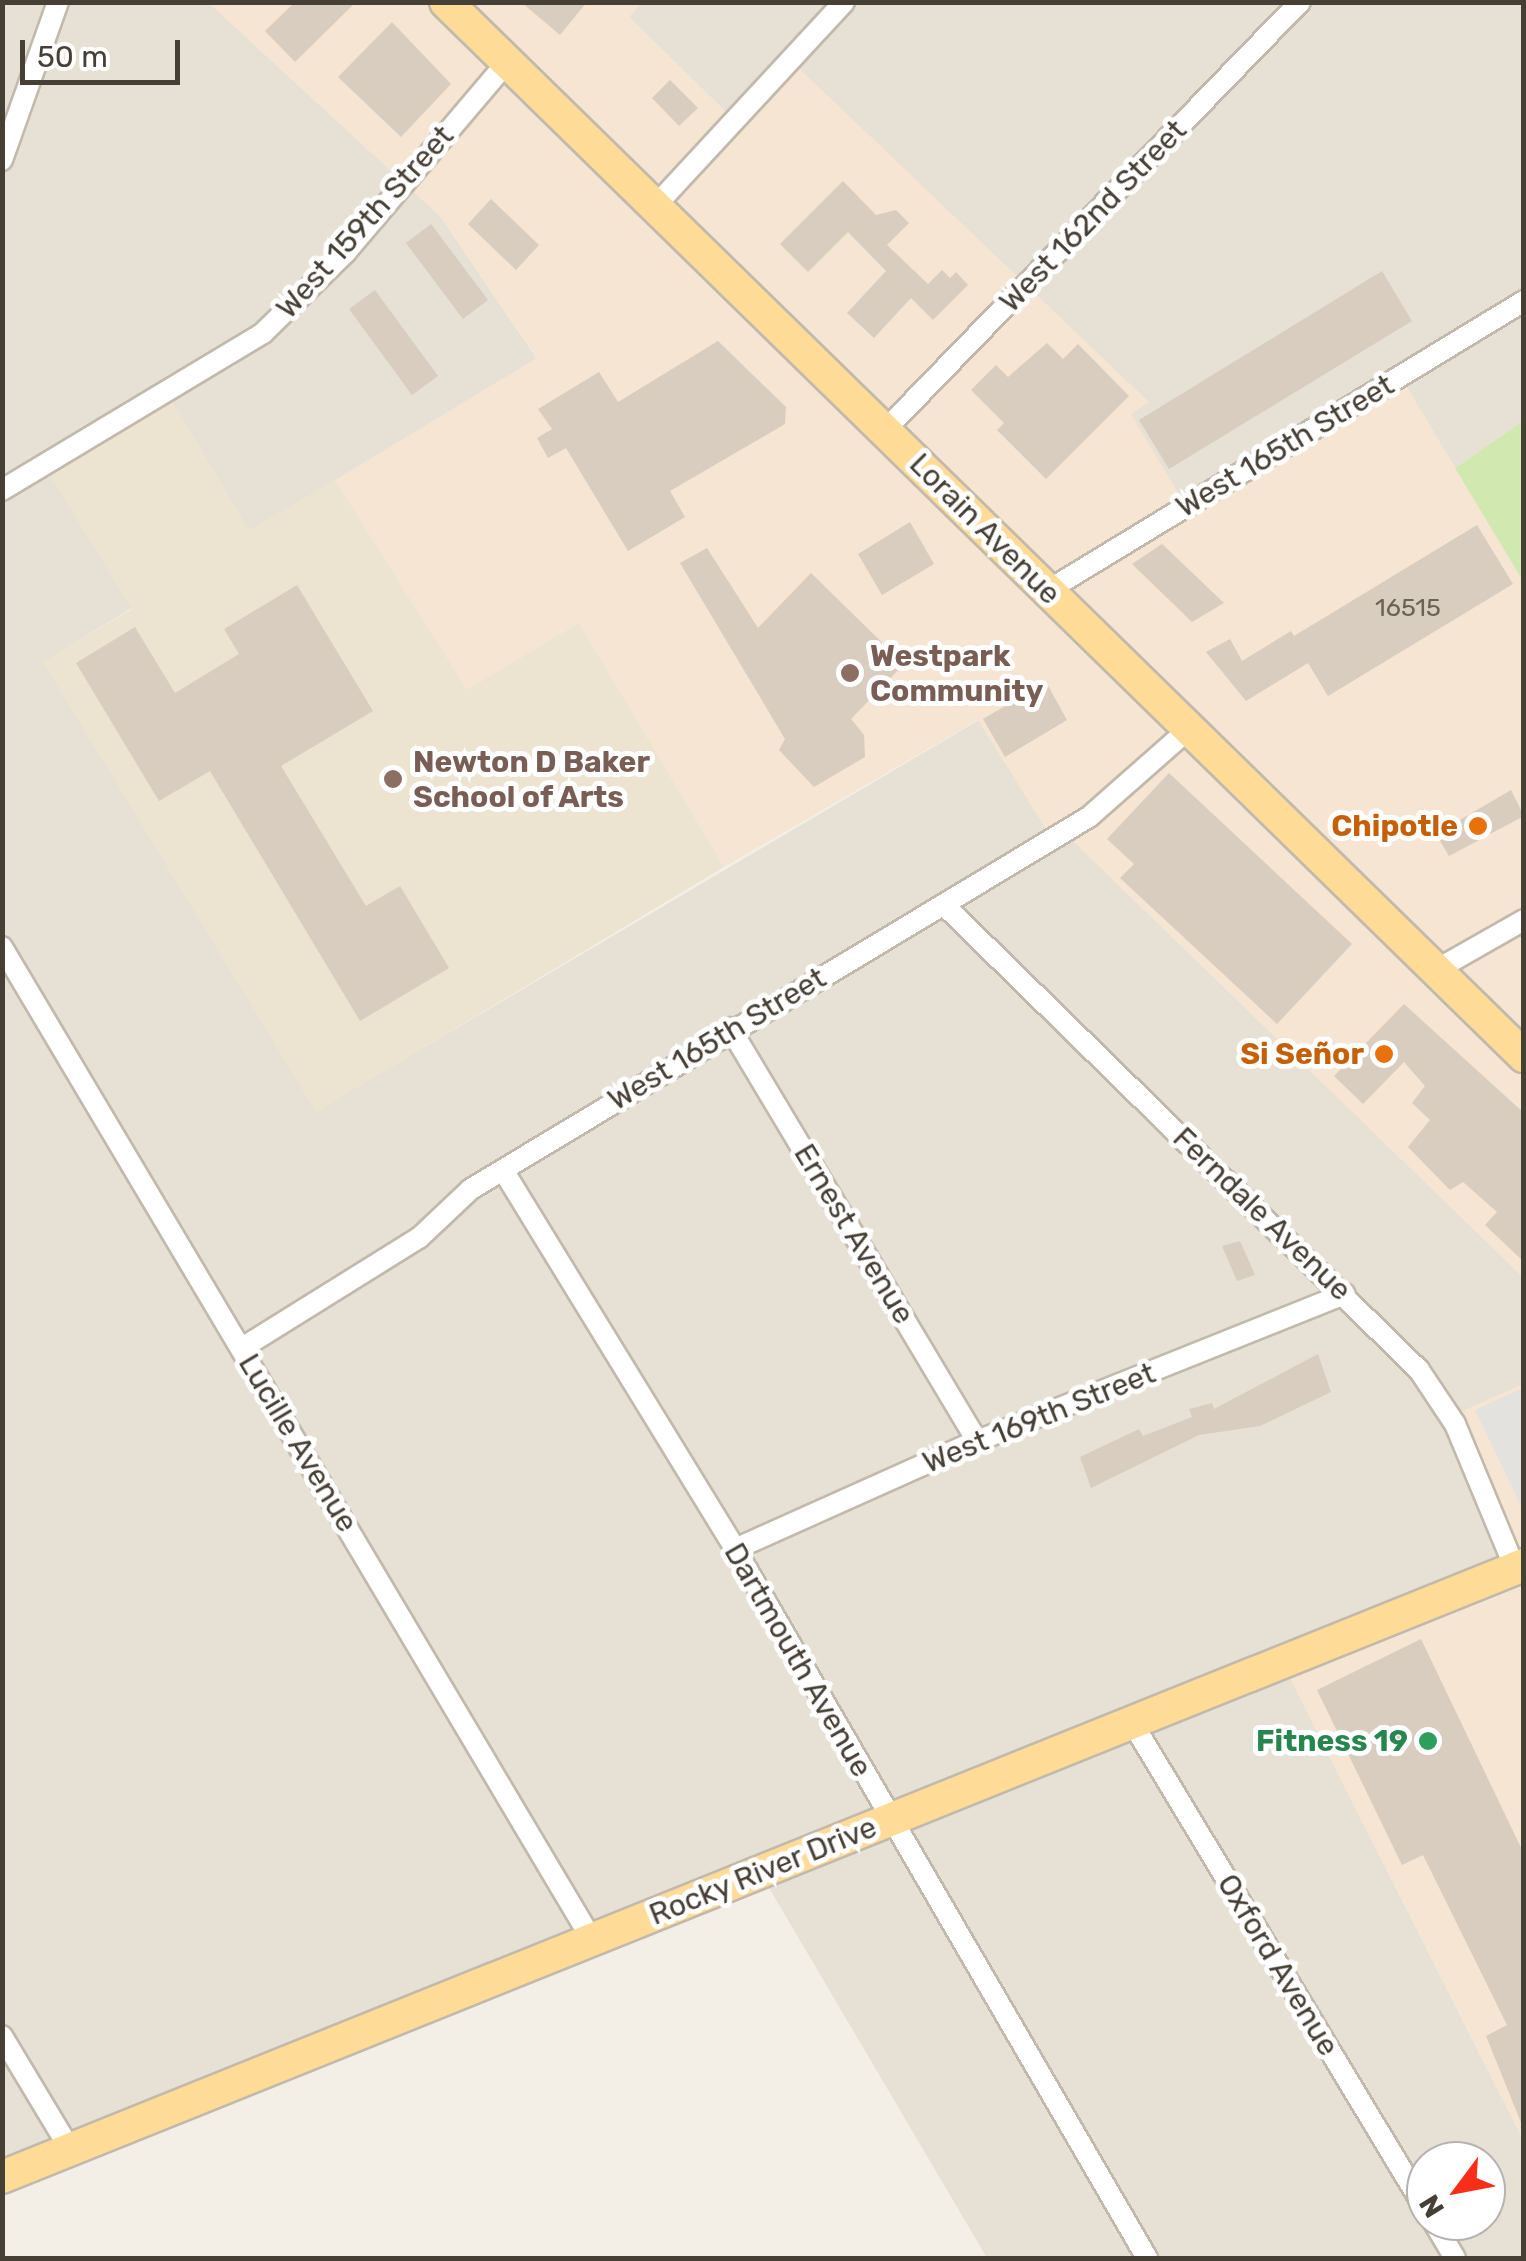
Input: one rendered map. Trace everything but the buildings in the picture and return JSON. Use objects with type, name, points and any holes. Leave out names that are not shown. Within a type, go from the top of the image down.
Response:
[{"type":"main road","name":"Lorain Avenue","points":[[446,2],[658,203],[1524,1056]]},
{"type":"main road","name":"Rocky River Drive","points":[[2,2177],[890,1820],[1130,1719],[1519,1566]]},
{"type":"street","points":[[2,160],[58,2]]},
{"type":"street","points":[[658,203],[844,2]]},
{"type":"street","name":"West 162nd Street","points":[[886,429],[1300,2]]},
{"type":"street","name":"West 159th Street","points":[[2,490],[263,333],[346,252],[508,61]]},
{"type":"street","name":"West 165th Street","points":[[1048,591],[1524,301]]},
{"type":"street","name":"West 165th Street","points":[[242,1348],[420,1238],[471,1189],[730,1028],[945,906],[1098,810],[1191,727]]},
{"type":"street","name":"Ferndale Avenue","points":[[945,906],[1419,1370],[1455,1424],[1519,1566]]},
{"type":"street","points":[[1436,970],[1524,920]]},
{"type":"street","name":"Lucille Avenue","points":[[2,946],[592,1940]]},
{"type":"street","name":"Ernest Avenue","points":[[730,1028],[977,1442]]},
{"type":"street","name":"Dartmouth Avenue","points":[[503,1170],[735,1549],[1148,2258]]},
{"type":"street","name":"West 169th Street","points":[[735,1549],[977,1442],[1345,1294]]},
{"type":"street","name":"Oxford Avenue","points":[[1130,1719],[1406,2177]]},
{"type":"street","points":[[2,2036],[70,2149]]},
{"type":"shaded area","points":[[641,2],[1523,3],[1523,421],[1455,468],[1404,382],[1189,511],[1130,414],[1148,401],[729,115],[629,17]]},
{"type":"shaded area","points":[[3,3],[209,3],[440,216],[537,359],[44,662],[316,1111],[979,720],[1048,832],[1068,836],[1523,1277],[1523,1384],[1458,1414],[1518,1559],[3,2168]]},
{"type":"shaded area","points":[[209,3],[641,3],[629,17],[729,115],[785,55],[1149,402],[1131,414],[1189,511],[1404,382],[1523,581],[1523,1277],[1068,836],[1095,802],[1048,832],[978,720],[724,867],[579,623],[467,691],[335,480],[537,358],[440,216]]},
{"type":"shaded area","name":"Newton D Baker School of Arts","points":[[171,399],[249,530],[335,480],[467,690],[579,623],[724,867],[316,1112],[43,662],[132,609],[48,472]]},
{"type":"shaded area","points":[[1523,1384],[1523,1557],[1518,1559],[1458,1413]]},
{"type":"shaded area","points":[[1523,1388],[1523,1510],[1475,1410]]},
{"type":"shaded area","points":[[1523,1565],[1523,2140],[1281,1660]]},
{"type":"shaded area","points":[[1288,1674],[1523,2140],[1523,2258],[987,2258],[765,1881]]},
{"type":"green space","points":[[1523,421],[1523,581],[1455,468]]},
{"type":"place","name":"Westpark Community","points":[[850,673]]},
{"type":"place","name":"Newton D Baker School of Arts","points":[[393,779]]},
{"type":"place","name":"Chipotle","points":[[1478,826]]},
{"type":"place","name":"Si Señor","points":[[1384,1054]]},
{"type":"place","name":"Fitness 19","points":[[1428,1741]]}]
